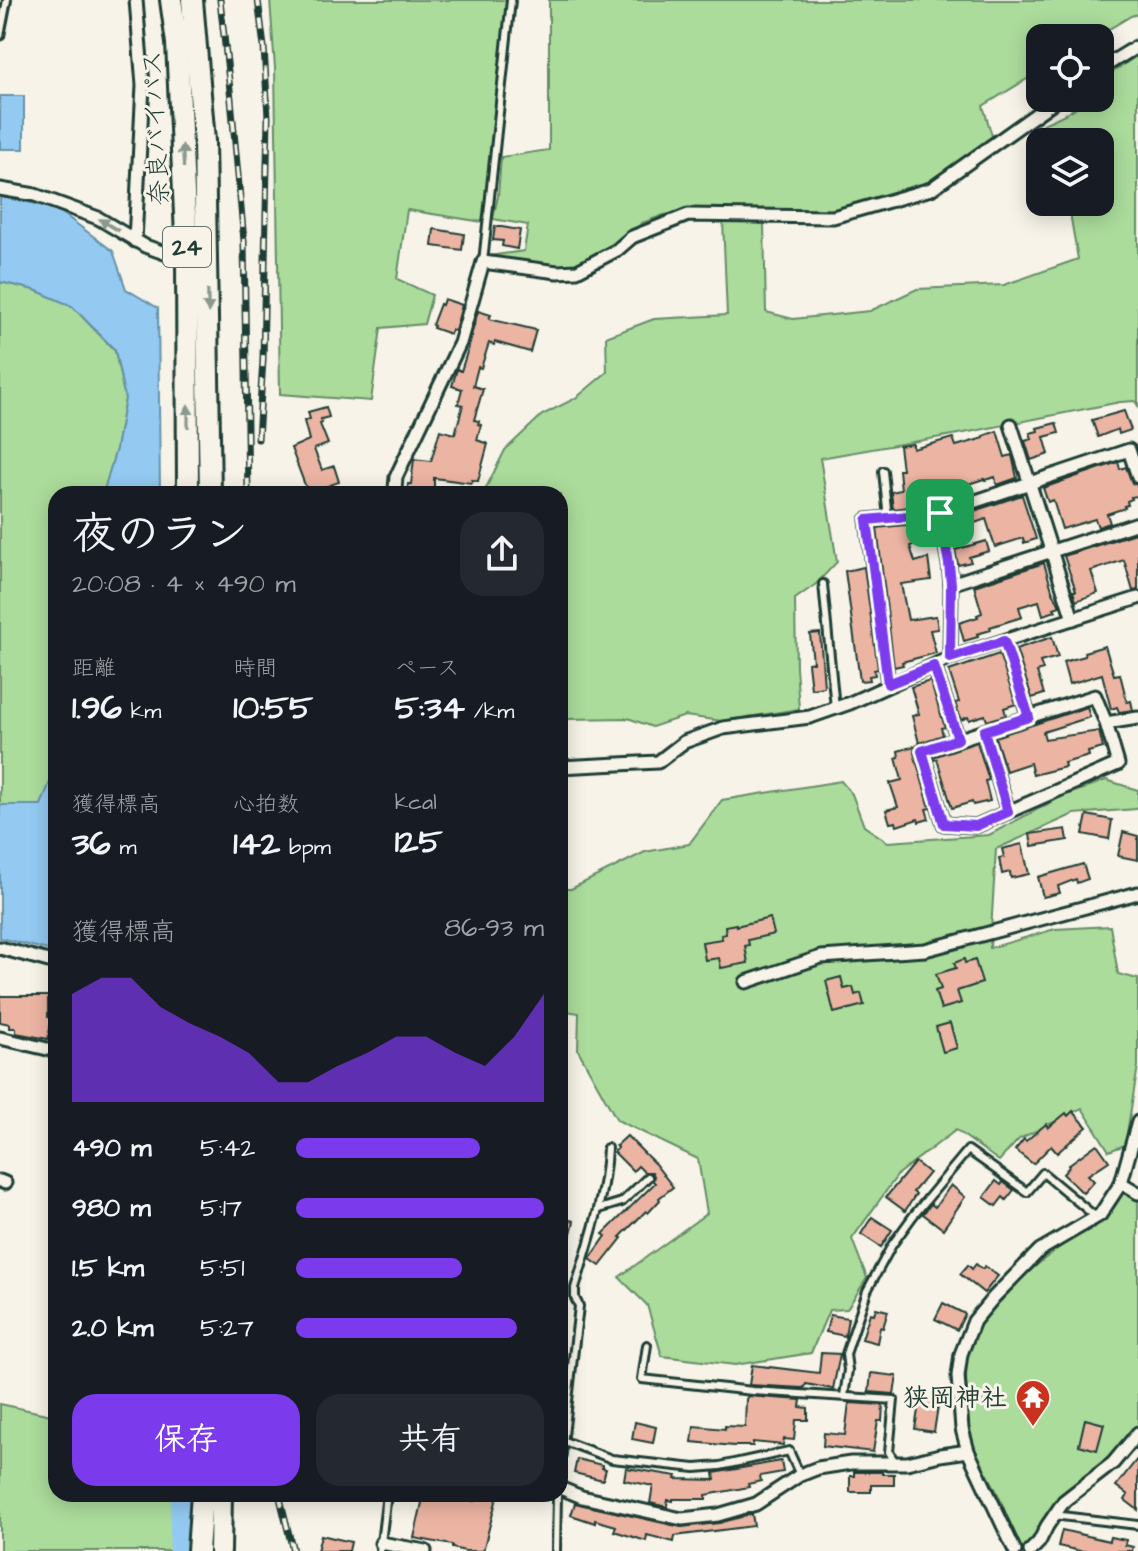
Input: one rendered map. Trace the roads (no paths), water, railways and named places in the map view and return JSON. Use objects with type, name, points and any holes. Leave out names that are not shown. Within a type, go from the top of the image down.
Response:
[{"type":"highway","name":"奈良バイパス","points":[[171,0],[197,258],[210,486]]},
{"type":"highway","name":"奈良バイパス","points":[[188,486],[204,141],[192,0]]},
{"type":"highway","points":[[198,1551],[201,1502]]},
{"type":"highway","points":[[220,1551],[221,1502]]},
{"type":"street","points":[[135,241],[143,85],[136,0]]},
{"type":"street","points":[[1114,61],[1138,46]]},
{"type":"street","points":[[396,486],[396,477],[460,343],[483,262],[557,272],[577,271],[617,250],[632,237],[688,215],[833,217],[931,189],[1039,112]]},
{"type":"street","points":[[0,189],[35,195],[98,218],[135,241],[170,255],[197,258]]},
{"type":"street","points":[[1011,425],[1073,619]]},
{"type":"street","points":[[888,684],[867,520],[940,513],[1129,450],[1138,477]]},
{"type":"street","points":[[940,513],[951,584],[950,658]]},
{"type":"street","points":[[951,584],[1138,523]]},
{"type":"street","points":[[568,767],[658,762],[684,742],[723,728],[810,717],[950,658],[1138,598]]},
{"type":"street","points":[[1004,641],[1029,717]]},
{"type":"street","points":[[934,666],[958,739]]},
{"type":"street","points":[[1095,696],[1118,764],[976,826],[944,824],[922,751],[1029,717],[1095,696]]},
{"type":"street","points":[[1106,723],[1138,718]]},
{"type":"street","points":[[984,731],[1008,812]]},
{"type":"street","points":[[746,982],[821,957],[925,950],[1138,893]]},
{"type":"street","points":[[0,948],[48,961]]},
{"type":"street","points":[[0,1038],[48,1049]]},
{"type":"street","points":[[1015,1551],[968,1451],[962,1429],[958,1376],[961,1354],[974,1321],[1040,1250],[1100,1215],[1121,1183],[1138,1122]]},
{"type":"street","points":[[1121,1183],[1138,1193]]},
{"type":"street","points":[[1030,1551],[1064,1501],[1113,1463],[1138,1433]]},
{"type":"street","points":[[568,1491],[682,1519],[718,1515],[756,1504],[800,1475],[818,1468],[851,1463],[897,1464],[968,1451]]},
{"type":"street","points":[[380,1547],[425,1551]]},
{"type":"lane","points":[[0,36],[7,0]]},
{"type":"lane","points":[[483,262],[511,0]]},
{"type":"lane","points":[[883,471],[888,518]]},
{"type":"lane","points":[[823,584],[835,708]]},
{"type":"lane","points":[[568,1390],[579,1306],[575,1288],[599,1209],[607,1148]]},
{"type":"lane","points":[[844,1396],[848,1370],[846,1354],[867,1291],[899,1235],[968,1150],[1027,1192],[1043,1173],[1096,1217]]},
{"type":"lane","points":[[599,1209],[622,1202],[648,1177]]},
{"type":"lane","points":[[647,1345],[642,1379],[753,1391],[894,1400],[889,1452],[897,1464]]},
{"type":"lane","points":[[568,1442],[612,1459],[695,1468],[720,1466],[789,1451],[800,1475]]},
{"type":"lane","points":[[380,1547],[386,1502]]},
{"type":"lane","points":[[556,1551],[557,1502]]},
{"type":"lane","points":[[1053,1515],[1138,1525]]},
{"type":"water","points":[[0,96],[24,96],[24,149],[0,149]]},
{"type":"water","points":[[0,197],[54,207],[113,251],[126,289],[158,308],[160,486],[105,486],[125,399],[115,350],[72,306],[35,290],[0,282]]},
{"type":"water","points":[[48,787],[48,950],[0,938],[0,805],[41,805]]},
{"type":"waterway","points":[[181,1551],[183,1502]]},
{"type":"railway","points":[[220,0],[244,241],[248,486]]},
{"type":"railway","points":[[258,0],[268,117],[263,360],[258,439]]},
{"type":"railway","points":[[281,1502],[293,1551]]},
{"type":"place","name":"狭岡神社","points":[[1033,1428]]}]
